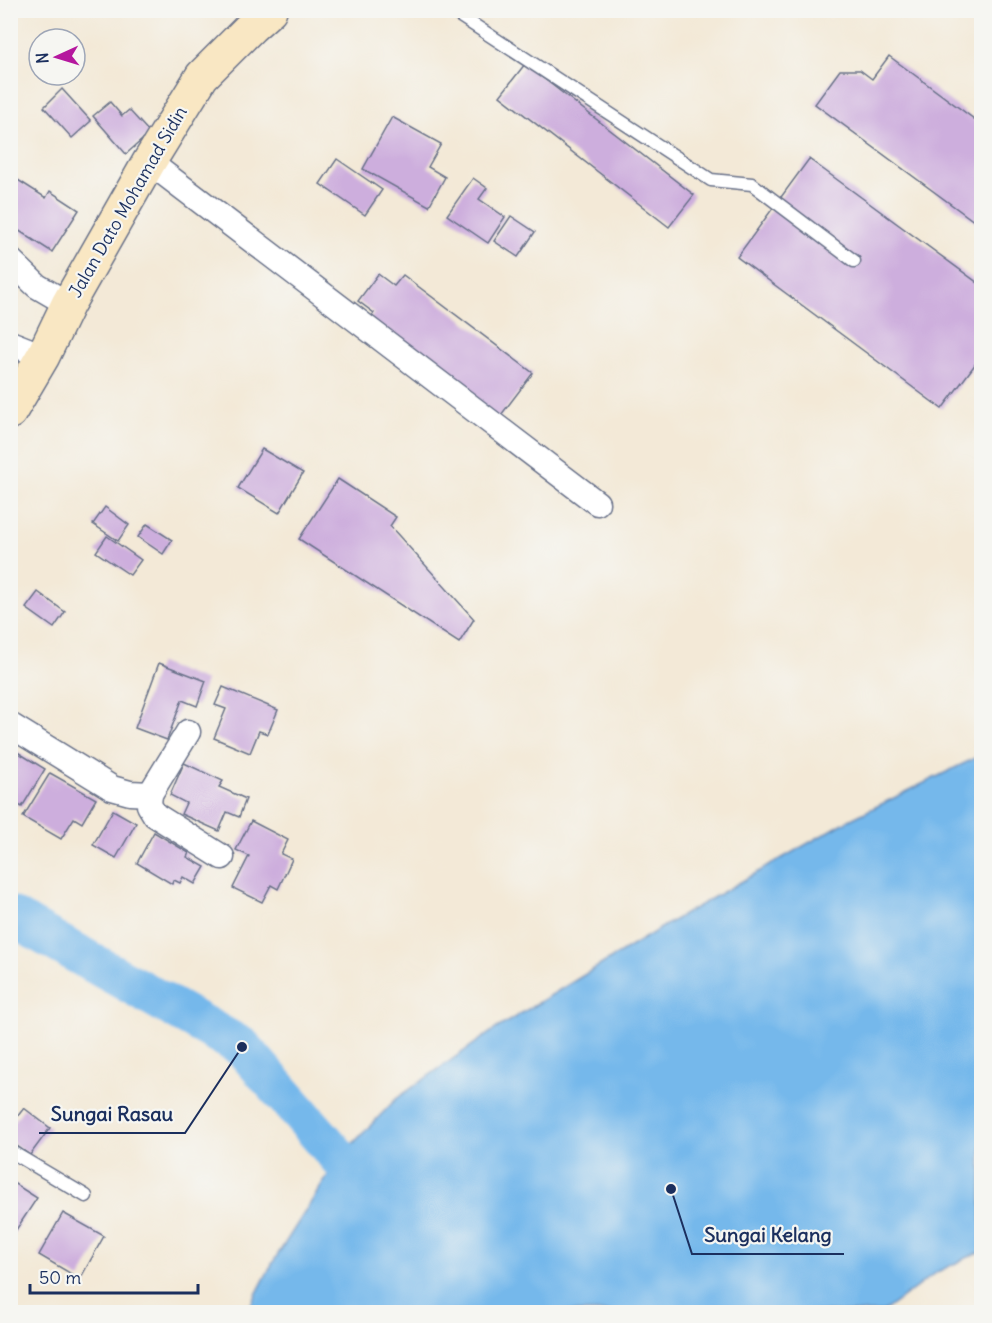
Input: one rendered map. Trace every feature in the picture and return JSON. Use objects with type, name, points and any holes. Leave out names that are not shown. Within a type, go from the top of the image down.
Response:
[{"type":"main road","name":"Jalan Dato Mohamad Sidin","points":[[10,412],[149,162],[202,76],[270,10]]},
{"type":"street","points":[[149,162],[597,503]]},
{"type":"street","points":[[10,260],[37,286],[68,304]]},
{"type":"street","points":[[10,343],[43,356]]},
{"type":"street","points":[[10,725],[112,788],[150,795]]},
{"type":"street","points":[[188,732],[150,795],[149,806],[155,815],[222,857]]},
{"type":"lane","points":[[451,10],[711,180],[752,184],[854,261]]},
{"type":"lane","points":[[10,1151],[86,1196]]},
{"type":"water","points":[[981,755],[981,1253],[937,1272],[883,1312],[247,1312],[273,1262],[339,1158],[396,1099],[494,1030],[674,920],[847,821]]},
{"type":"building","points":[[965,10],[982,10],[982,22]]},
{"type":"building","points":[[889,56],[982,125],[982,227],[815,104],[840,70],[860,70],[872,79]]},
{"type":"building","points":[[525,64],[694,195],[669,227],[500,96]]},
{"type":"building","points":[[62,89],[91,121],[72,138],[44,107]]},
{"type":"building","points":[[110,102],[122,116],[129,110],[150,133],[126,154],[93,116]]},
{"type":"building","points":[[392,117],[441,144],[428,167],[445,177],[429,206],[363,169]]},
{"type":"building","points":[[337,159],[382,190],[365,215],[320,184]]},
{"type":"building","points":[[809,159],[982,286],[982,355],[942,409],[737,257]]},
{"type":"building","points":[[10,175],[46,198],[50,191],[79,210],[52,252],[10,225]]},
{"type":"building","points":[[473,178],[487,188],[479,199],[505,217],[488,243],[447,215]]},
{"type":"building","points":[[511,216],[535,232],[518,257],[494,241]]},
{"type":"building","points":[[10,270],[23,280],[10,295]]},
{"type":"building","points":[[378,274],[394,286],[403,275],[533,373],[498,419],[368,322],[374,313],[358,301]]},
{"type":"building","points":[[262,449],[303,473],[279,513],[238,488]]},
{"type":"building","points":[[338,479],[396,517],[390,526],[474,619],[459,643],[299,539]]},
{"type":"building","points":[[105,507],[129,525],[118,541],[93,524]]},
{"type":"building","points":[[147,524],[172,540],[163,554],[138,537]]},
{"type":"building","points":[[107,536],[141,560],[130,575],[96,552]]},
{"type":"building","points":[[38,592],[65,612],[54,628],[26,608]]},
{"type":"building","points":[[159,663],[206,681],[197,706],[182,700],[167,740],[135,728]]},
{"type":"building","points":[[223,687],[278,710],[268,734],[259,731],[250,753],[214,738],[226,709],[215,705]]},
{"type":"building","points":[[14,750],[45,769],[22,807],[10,800],[10,756]]},
{"type":"building","points":[[184,763],[223,781],[219,787],[246,799],[239,817],[227,812],[219,831],[181,814],[186,803],[170,795]]},
{"type":"building","points":[[50,773],[96,799],[82,823],[74,818],[61,839],[23,817]]},
{"type":"building","points":[[113,810],[136,823],[116,858],[93,845]]},
{"type":"building","points":[[251,821],[288,840],[281,854],[292,859],[278,889],[271,885],[262,902],[233,888],[249,856],[236,850]]},
{"type":"building","points":[[154,832],[189,853],[187,857],[205,867],[195,884],[183,877],[180,883],[174,880],[172,884],[137,863]]},
{"type":"building","points":[[24,1108],[50,1128],[30,1155],[10,1141],[10,1126]]},
{"type":"building","points":[[10,1181],[37,1198],[10,1239]]},
{"type":"building","points":[[63,1213],[104,1236],[80,1279],[39,1255]]},
{"type":"waterway","points":[[10,916],[242,1047],[375,1199]]},
{"type":"place","name":"Sungai Rasau","points":[[242,1047]]},
{"type":"place","name":"Sungai Kelang","points":[[671,1189]]}]
